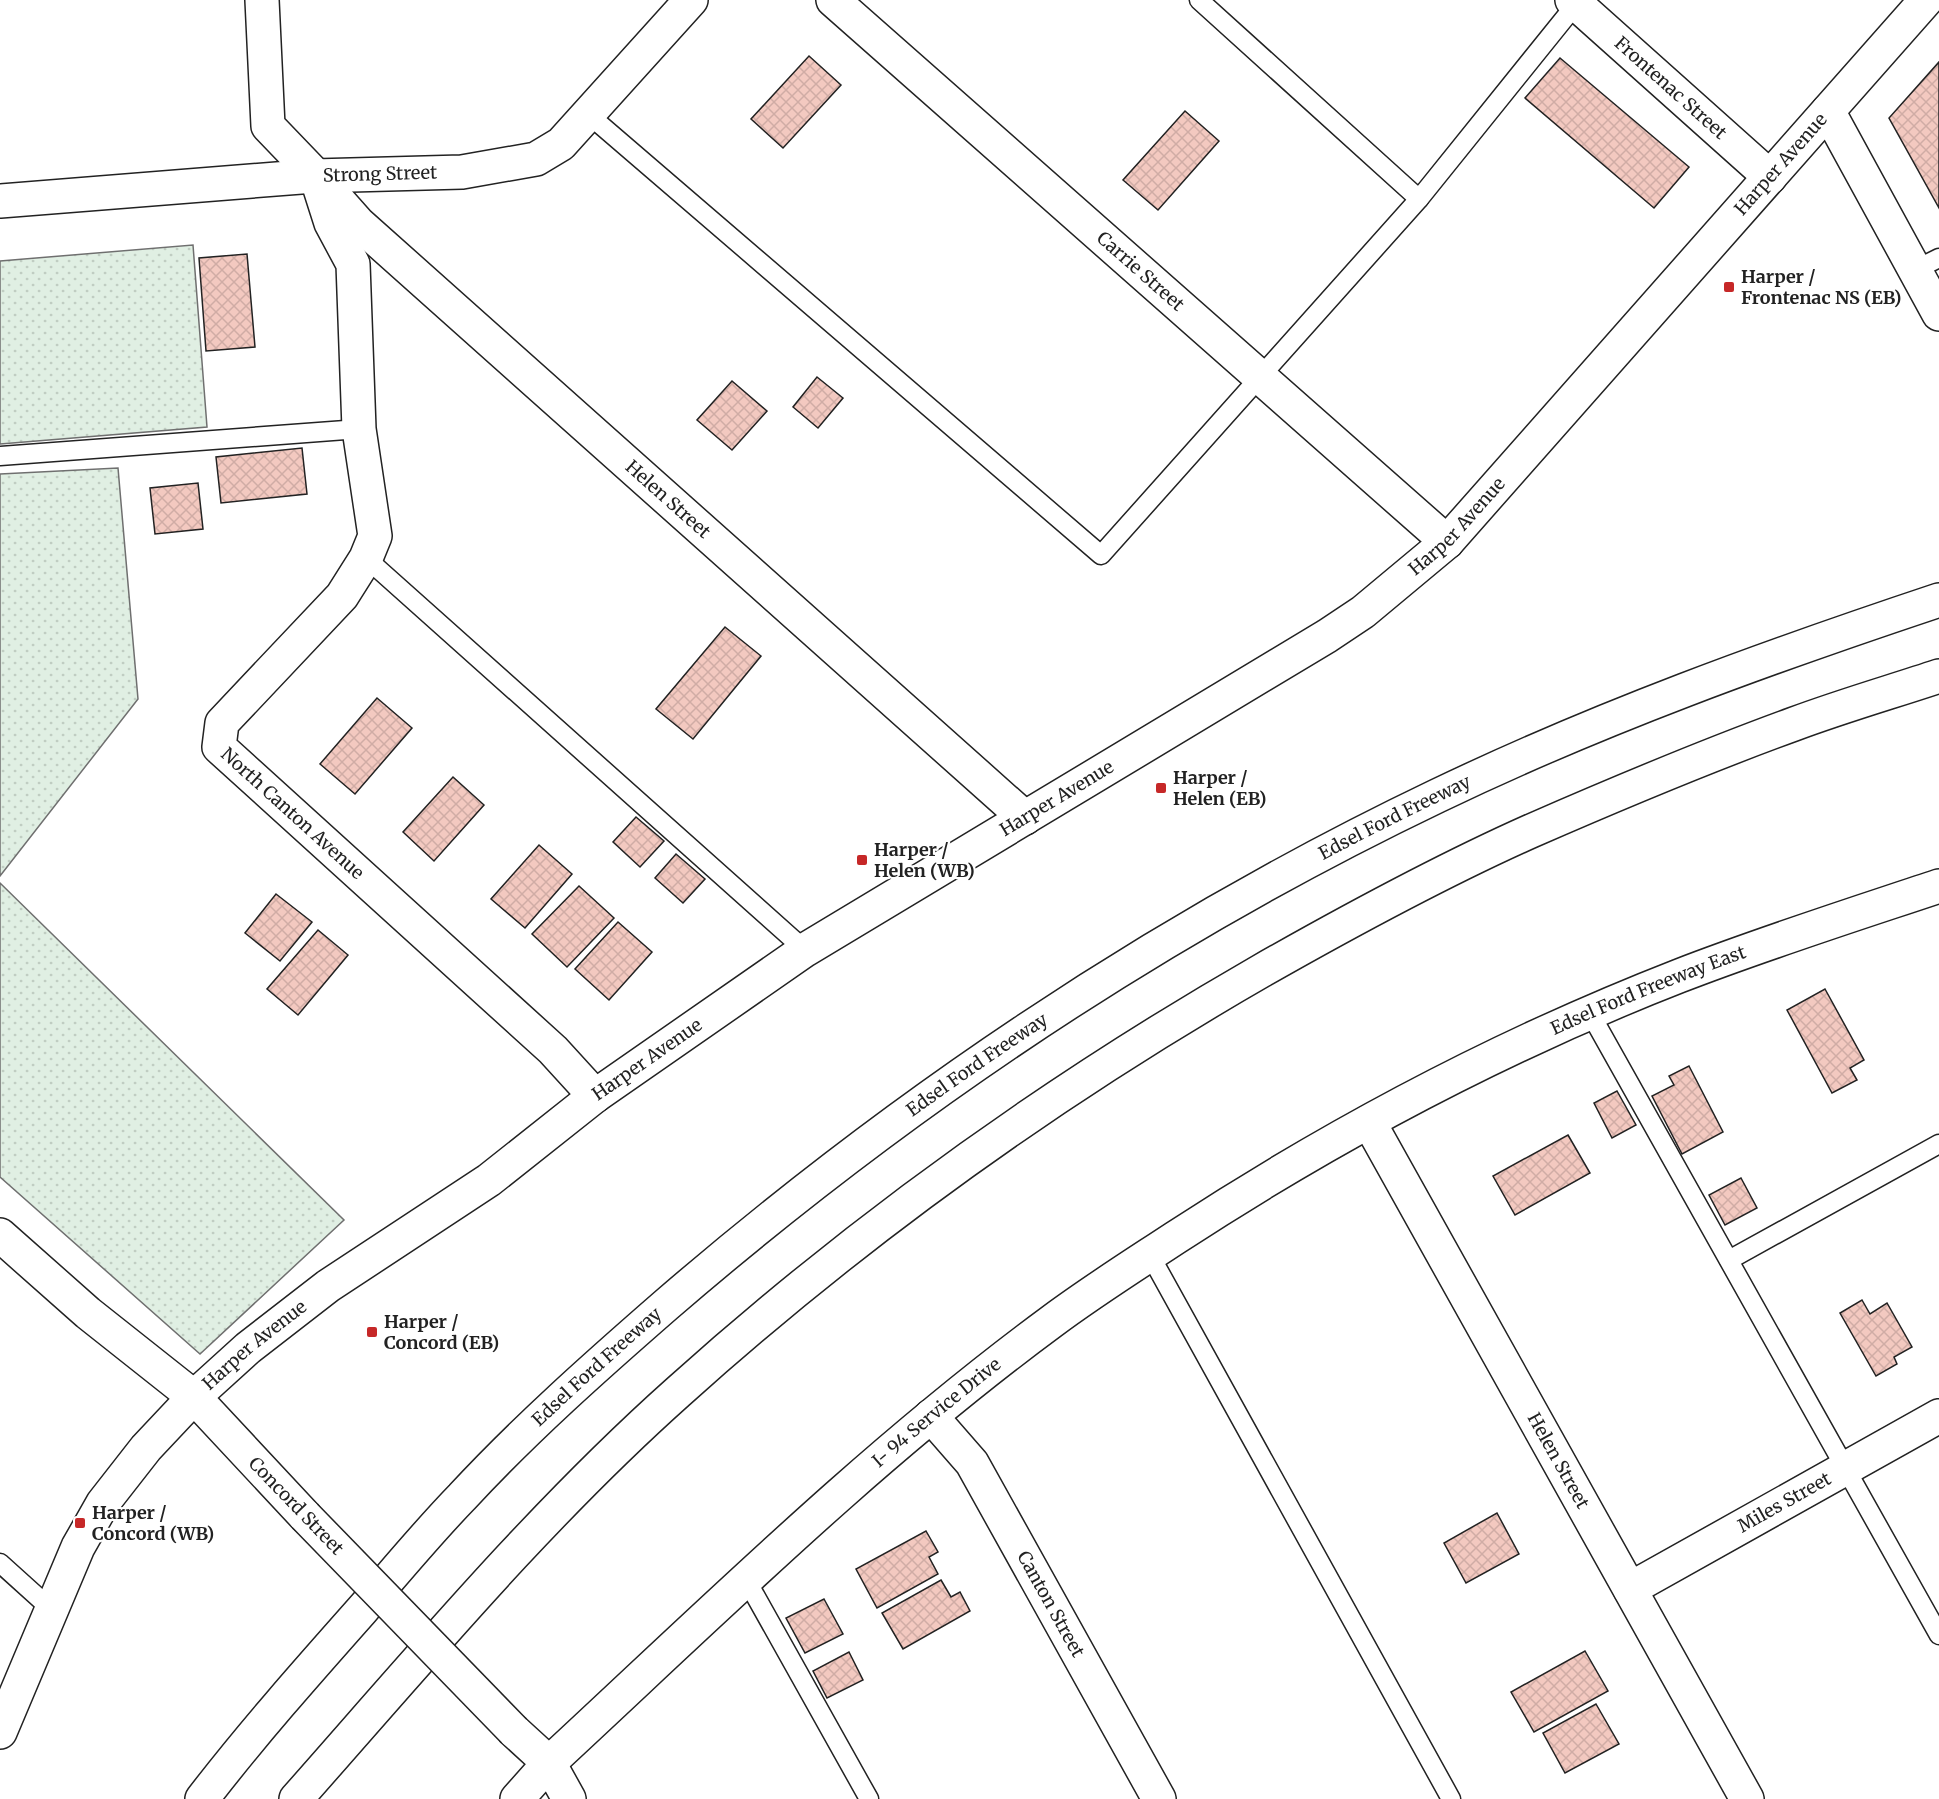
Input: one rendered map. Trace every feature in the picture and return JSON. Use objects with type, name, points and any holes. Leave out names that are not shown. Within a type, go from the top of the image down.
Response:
[{"type":"main road","name":"Helen Street","points":[[262,0],[268,126],[358,224],[1025,818]]},
{"type":"main road","name":"Strong Street","points":[[0,201],[315,176],[462,172],[536,159],[561,144],[691,0]]},
{"type":"main road","name":"Carrie Street","points":[[833,0],[1447,542]]},
{"type":"main road","name":"Harper Avenue","points":[[0,1732],[78,1547],[103,1503],[146,1448],[194,1397],[248,1348],[328,1286],[489,1180],[595,1096],[805,950],[1327,636],[1363,612],[1447,542],[1926,0]]},
{"type":"main road","name":"Frontenac Street","points":[[1574,2],[1770,177]]},
{"type":"main road","points":[[1828,111],[1927,264],[1939,314]]},
{"type":"main road","name":"North Canton Avenue","points":[[315,176],[331,223],[353,264],[359,429],[376,527],[366,558],[330,609],[222,723],[219,747],[553,1050],[595,1096]]},
{"type":"main road","name":"Edsel Ford Freeway","points":[[202,1799],[252,1734],[462,1496],[537,1422],[722,1257],[813,1184],[940,1091],[1141,957],[1245,896],[1436,796],[1538,749],[1642,706],[1807,644],[1939,600]]},
{"type":"main road","points":[[296,1799],[519,1548],[678,1392],[855,1243],[952,1169],[1071,1086],[1172,1022],[1345,923],[1527,833],[1797,723],[1939,676]]},
{"type":"main road","name":"Edsel Ford Freeway East","points":[[1369,1122],[1460,1072],[1677,977],[1821,924],[1939,886]]},
{"type":"main road","name":"Helen Street","points":[[1369,1122],[1747,1799]]},
{"type":"main road","name":"I- 94 Service Drive","points":[[517,1799],[549,1763],[931,1416],[1052,1320],[1269,1179],[1369,1122]]},
{"type":"main road","name":"Concord Street","points":[[0,1235],[88,1313],[194,1397],[305,1516],[514,1731],[549,1763],[569,1799]]},
{"type":"main road","name":"Canton Street","points":[[931,1416],[972,1463],[1160,1799]]},
{"type":"main road","name":"Miles Street","points":[[1630,1589],[1939,1416]]},
{"type":"lane","points":[[1199,0],[1419,199]]},
{"type":"lane","points":[[588,114],[1101,555],[1419,199],[1574,2]]},
{"type":"lane","points":[[0,456],[359,429]]},
{"type":"lane","points":[[366,558],[805,950]]},
{"type":"lane","points":[[1590,1014],[1939,1635]]},
{"type":"lane","points":[[1729,1260],[1939,1144]]},
{"type":"lane","points":[[1150,1255],[1451,1799]]},
{"type":"lane","points":[[0,1563],[51,1609]]},
{"type":"lane","points":[[747,1581],[868,1799]]},
{"type":"green space","points":[[193,245],[207,427],[0,444],[0,261]]},
{"type":"green space","points":[[118,468],[138,699],[0,876],[0,474]]},
{"type":"green space","points":[[0,883],[344,1220],[200,1354],[0,1177]]},
{"type":"building","points":[[809,56],[841,85],[783,148],[751,119]]},
{"type":"building","points":[[1560,58],[1689,167],[1654,208],[1525,98]]},
{"type":"building","points":[[1939,62],[1939,208],[1889,118]]},
{"type":"building","points":[[1185,111],[1219,141],[1158,210],[1123,180]]},
{"type":"building","points":[[247,254],[255,347],[206,351],[199,258]]},
{"type":"building","points":[[817,377],[843,398],[818,428],[793,407]]},
{"type":"building","points":[[732,381],[767,411],[732,450],[697,420]]},
{"type":"building","points":[[302,448],[307,494],[221,503],[216,457]]},
{"type":"building","points":[[198,483],[203,529],[155,534],[150,488]]},
{"type":"building","points":[[725,627],[761,656],[693,739],[656,709]]},
{"type":"building","points":[[377,698],[412,728],[355,794],[320,764]]},
{"type":"building","points":[[453,777],[484,805],[434,861],[403,832]]},
{"type":"building","points":[[636,817],[664,841],[640,867],[613,842]]},
{"type":"building","points":[[539,845],[572,874],[525,928],[491,899]]},
{"type":"building","points":[[676,854],[705,879],[683,903],[655,878]]},
{"type":"building","points":[[579,886],[614,918],[567,967],[532,934]]},
{"type":"building","points":[[276,894],[312,922],[280,961],[245,933]]},
{"type":"building","points":[[618,922],[652,952],[609,1000],[575,969]]},
{"type":"building","points":[[318,930],[348,955],[298,1015],[267,989]]},
{"type":"building","points":[[1825,989],[1864,1060],[1850,1068],[1857,1080],[1832,1093],[1787,1010]]},
{"type":"building","points":[[1689,1066],[1723,1132],[1682,1154],[1652,1096],[1674,1085],[1669,1076]]},
{"type":"building","points":[[1617,1091],[1636,1125],[1612,1138],[1594,1103]]},
{"type":"building","points":[[1568,1135],[1590,1173],[1515,1215],[1493,1176]]},
{"type":"building","points":[[1741,1178],[1757,1208],[1725,1225],[1709,1195]]},
{"type":"building","points":[[1862,1300],[1870,1314],[1887,1303],[1912,1347],[1894,1357],[1897,1364],[1876,1376],[1840,1313]]},
{"type":"building","points":[[1497,1513],[1519,1554],[1466,1583],[1444,1543]]},
{"type":"building","points":[[926,1531],[938,1552],[929,1557],[938,1574],[877,1608],[856,1569]]},
{"type":"building","points":[[941,1580],[951,1597],[960,1592],[970,1611],[903,1649],[882,1613]]},
{"type":"building","points":[[824,1599],[843,1634],[805,1653],[786,1618]]},
{"type":"building","points":[[1585,1651],[1608,1691],[1534,1732],[1511,1692]]},
{"type":"building","points":[[849,1652],[863,1680],[827,1698],[813,1671]]},
{"type":"building","points":[[1596,1704],[1619,1744],[1565,1773],[1543,1733]]},
{"type":"place","name":"Harper / Frontenac NS (EB)","points":[[1729,287]]},
{"type":"place","name":"Harper / Helen (EB)","points":[[1161,788]]},
{"type":"place","name":"Harper / Helen (WB)","points":[[862,860]]},
{"type":"place","name":"Harper / Concord (EB)","points":[[372,1332]]},
{"type":"place","name":"Harper / Concord (WB)","points":[[80,1523]]}]
